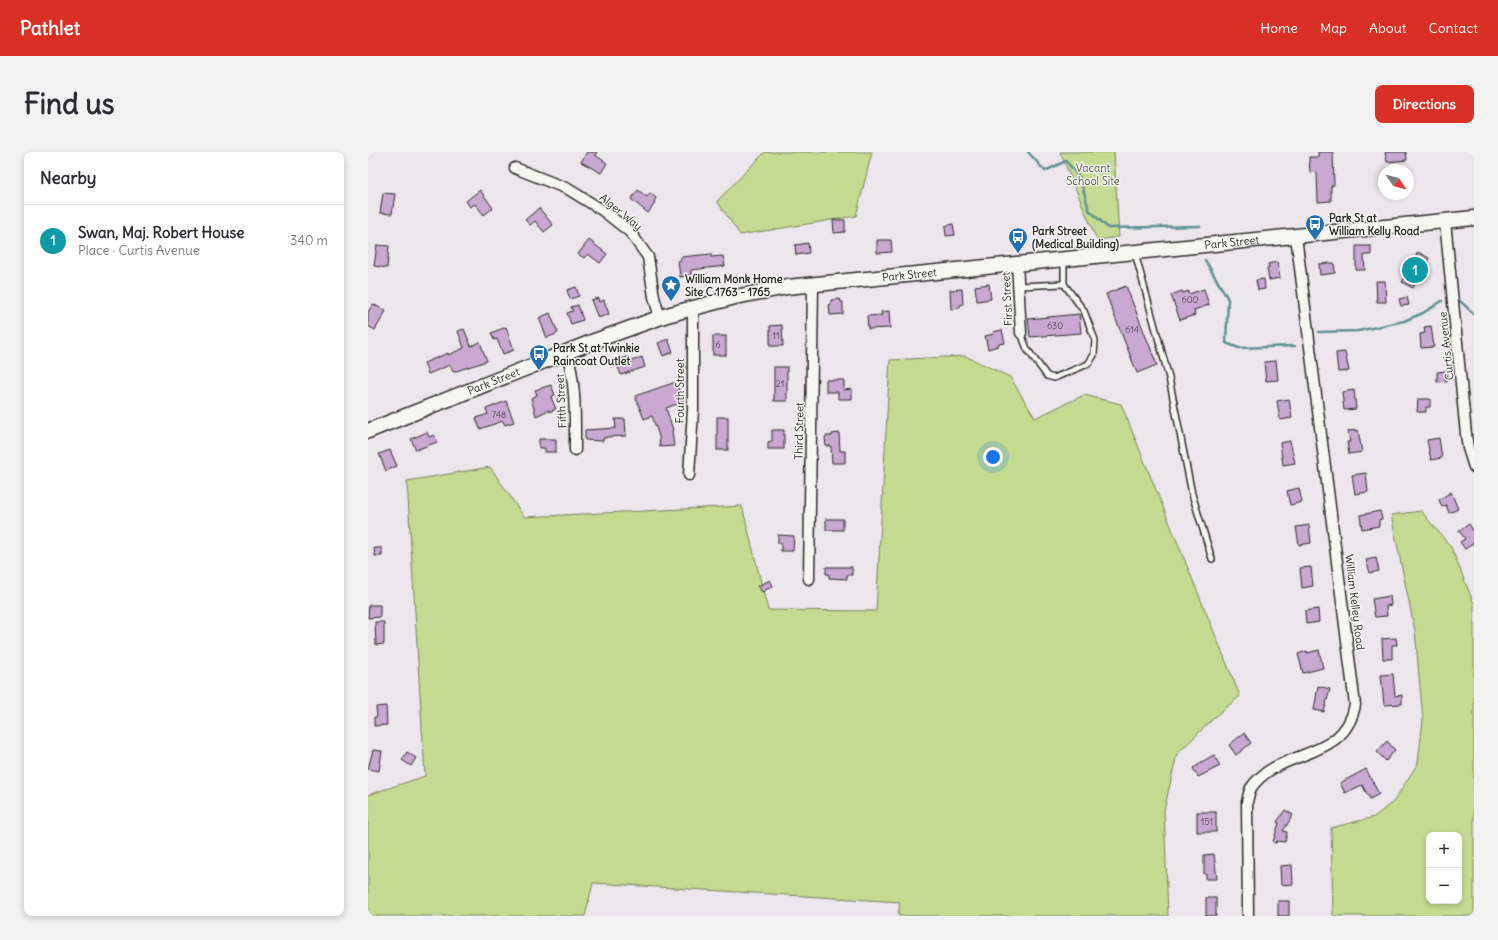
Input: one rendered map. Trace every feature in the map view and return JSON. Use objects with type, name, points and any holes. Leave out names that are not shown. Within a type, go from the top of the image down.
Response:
[{"type":"main road","name":"Park Street","points":[[368,431],[568,352],[660,318],[693,307],[735,297],[787,287],[813,284],[1474,218]]},
{"type":"street","name":"Alger Way","points":[[515,168],[568,189],[602,210],[630,232],[648,257],[654,297],[660,318]]},
{"type":"street","name":"Curtis Avenue","points":[[1445,220],[1466,434],[1468,448],[1474,467]]},
{"type":"street","name":"William Kelley Road","points":[[1248,916],[1247,802],[1251,788],[1278,765],[1296,759],[1334,741],[1344,733],[1349,725],[1355,705],[1296,236]]},
{"type":"street","name":"First Street","points":[[1017,264],[1021,333]]},
{"type":"street","name":"Third Street","points":[[810,579],[813,284]]},
{"type":"street","name":"Fourth Street","points":[[689,475],[693,410],[693,307]]},
{"type":"street","name":"Fifth Street","points":[[568,352],[572,366],[575,400],[575,450]]},
{"type":"lane","points":[[1135,252],[1169,378],[1192,494],[1212,559]]},
{"type":"lane","points":[[1021,333],[1027,349],[1046,376],[1054,378],[1088,364],[1094,355],[1095,340],[1084,311],[1064,284],[1064,259]]},
{"type":"lane","points":[[1019,286],[1064,284]]},
{"type":"green space","points":[[765,152],[872,152],[856,216],[740,235],[717,201]]},
{"type":"green space","name":"Vacant School Site","points":[[1060,152],[1114,152],[1119,237],[1097,240]]},
{"type":"green space","points":[[965,356],[1010,377],[1035,418],[1084,395],[1121,404],[1240,696],[1218,714],[1177,754],[1164,810],[1168,916],[898,916],[900,902],[593,883],[585,916],[368,916],[368,795],[425,776],[407,481],[490,467],[524,517],[742,506],[768,610],[876,611],[890,360]]},
{"type":"green space","points":[[1421,511],[1451,547],[1474,604],[1474,916],[1333,916],[1331,828],[1374,817],[1394,801],[1418,763],[1423,720],[1415,631],[1391,515]]},
{"type":"building","points":[[587,152],[597,152],[595,155],[607,163],[601,173],[581,162]]},
{"type":"building","points":[[1318,152],[1333,152],[1334,185],[1331,186],[1331,201],[1318,202],[1317,172],[1310,173],[1309,157],[1318,157]]},
{"type":"building","points":[[1385,152],[1406,152],[1407,160],[1387,162]]},
{"type":"building","points":[[480,190],[493,208],[484,215],[475,204],[470,207],[466,201]]},
{"type":"building","points":[[638,190],[647,197],[650,193],[656,198],[655,203],[648,213],[631,199]]},
{"type":"building","points":[[383,193],[395,194],[392,214],[380,213]]},
{"type":"building","points":[[539,208],[553,225],[544,232],[535,221],[530,225],[525,220]]},
{"type":"building","points":[[833,220],[845,220],[845,232],[834,233]]},
{"type":"building","points":[[953,224],[955,235],[946,236],[945,226]]},
{"type":"building","points":[[589,240],[607,254],[600,263],[588,254],[584,258],[578,254]]},
{"type":"building","points":[[877,240],[891,240],[892,252],[877,253]]},
{"type":"building","points":[[808,243],[809,253],[796,255],[795,245]]},
{"type":"building","points":[[377,245],[389,246],[387,268],[374,266]]},
{"type":"building","points":[[1356,246],[1371,246],[1371,255],[1364,255],[1365,270],[1356,270]]},
{"type":"building","points":[[1418,252],[1429,258],[1413,288],[1402,282]]},
{"type":"building","points":[[711,254],[711,257],[723,256],[725,266],[691,270],[691,275],[680,277],[678,261],[681,260],[681,257]]},
{"type":"building","points":[[1277,262],[1280,278],[1269,280],[1267,268],[1269,268],[1268,264]]},
{"type":"building","points":[[1334,263],[1335,273],[1320,275],[1319,264]]},
{"type":"building","points":[[1264,279],[1265,289],[1258,290],[1256,280]]},
{"type":"building","points":[[1376,281],[1385,281],[1386,302],[1377,302]]},
{"type":"building","points":[[989,284],[991,299],[977,301],[975,286]]},
{"type":"building","points":[[1126,286],[1157,365],[1137,373],[1106,294]]},
{"type":"building","points":[[576,287],[579,296],[570,299],[567,290]]},
{"type":"building","points":[[962,289],[963,304],[960,305],[960,308],[951,309],[950,290]]},
{"type":"building","points":[[1204,289],[1209,305],[1194,310],[1195,315],[1180,320],[1171,295],[1182,291],[1183,293],[1188,291],[1189,294]]},
{"type":"building","points":[[1407,297],[1409,305],[1401,306],[1399,299]]},
{"type":"building","points":[[598,298],[599,302],[604,300],[609,314],[598,318],[591,300]]},
{"type":"building","points":[[840,299],[841,302],[843,302],[843,314],[830,315],[829,304],[831,304],[831,300]]},
{"type":"building","points":[[373,304],[386,311],[375,330],[368,326],[368,312]]},
{"type":"building","points":[[578,305],[583,320],[571,324],[567,313],[573,311],[571,307]]},
{"type":"building","points":[[889,311],[890,328],[868,329],[867,316],[882,315],[881,312]]},
{"type":"building","points":[[550,313],[558,333],[547,338],[539,318]]},
{"type":"building","points":[[1079,314],[1081,333],[1030,337],[1028,319]]},
{"type":"building","points":[[782,325],[783,346],[770,346],[770,326]]},
{"type":"building","points":[[1431,326],[1434,347],[1421,348],[1420,334],[1425,333],[1424,327]]},
{"type":"building","points":[[506,327],[514,350],[503,354],[497,339],[494,340],[491,333]]},
{"type":"building","points":[[464,329],[471,346],[480,342],[487,361],[453,372],[450,365],[428,374],[424,363],[464,348],[458,331]]},
{"type":"building","points":[[1002,330],[1005,343],[998,344],[998,346],[988,349],[985,336]]},
{"type":"building","points":[[713,336],[726,336],[726,355],[713,355]]},
{"type":"building","points":[[668,339],[673,352],[663,356],[658,343]]},
{"type":"building","points":[[1345,352],[1349,371],[1338,372],[1336,353]]},
{"type":"building","points":[[627,357],[629,362],[642,357],[645,367],[621,375],[616,361]]},
{"type":"building","points":[[1276,361],[1278,380],[1266,381],[1264,362]]},
{"type":"building","points":[[774,367],[787,367],[787,401],[774,401]]},
{"type":"building","points":[[1447,371],[1447,381],[1437,382],[1437,372]]},
{"type":"building","points":[[826,380],[844,380],[844,390],[852,389],[852,399],[838,399],[838,392],[826,392]]},
{"type":"building","points":[[676,382],[683,402],[666,408],[673,430],[674,446],[660,447],[659,436],[652,416],[644,419],[635,396]]},
{"type":"building","points":[[551,385],[555,395],[551,397],[556,409],[549,412],[549,410],[536,416],[531,398],[537,395],[535,390]]},
{"type":"building","points":[[1354,390],[1356,409],[1344,410],[1342,392]]},
{"type":"building","points":[[1289,399],[1292,418],[1280,420],[1277,401]]},
{"type":"building","points":[[1418,399],[1430,399],[1430,407],[1426,407],[1426,412],[1417,412]]},
{"type":"building","points":[[506,401],[514,422],[505,425],[503,421],[480,429],[476,418],[488,414],[486,409]]},
{"type":"building","points":[[717,417],[728,417],[728,450],[717,450]]},
{"type":"building","points":[[615,419],[625,419],[626,436],[606,437],[603,438],[603,441],[585,440],[585,430],[616,428]]},
{"type":"building","points":[[772,430],[784,430],[784,449],[768,449],[768,442],[772,441]]},
{"type":"building","points":[[1358,430],[1362,452],[1349,454],[1347,442],[1350,442],[1348,431]]},
{"type":"building","points":[[427,432],[429,437],[434,435],[437,442],[416,450],[411,439]]},
{"type":"building","points":[[839,433],[840,451],[845,451],[845,463],[832,463],[831,446],[826,446],[825,438],[826,436],[832,436],[832,434]]},
{"type":"building","points":[[1439,438],[1442,458],[1431,460],[1427,440]]},
{"type":"building","points":[[539,439],[556,439],[556,452],[545,452],[545,448],[539,448]]},
{"type":"building","points":[[1290,441],[1295,463],[1283,465],[1280,443]]},
{"type":"building","points":[[390,450],[397,466],[386,471],[379,454]]},
{"type":"building","points":[[1366,473],[1368,492],[1355,494],[1352,475]]},
{"type":"building","points":[[1299,488],[1302,502],[1290,505],[1287,491]]},
{"type":"building","points":[[1451,492],[1458,509],[1449,513],[1446,505],[1442,507],[1439,500]]},
{"type":"building","points":[[1380,511],[1382,519],[1379,520],[1379,526],[1362,529],[1360,515]]},
{"type":"building","points":[[826,519],[843,519],[843,530],[826,530]]},
{"type":"building","points":[[1469,524],[1474,532],[1474,543],[1465,549],[1460,542],[1465,539],[1459,531]]},
{"type":"building","points":[[1309,525],[1311,543],[1299,545],[1296,527]]},
{"type":"building","points":[[778,535],[794,536],[793,551],[781,551],[781,543],[778,543]]},
{"type":"building","points":[[374,548],[382,548],[382,556],[375,556]]},
{"type":"building","points":[[1376,558],[1379,571],[1370,573],[1366,560]]},
{"type":"building","points":[[826,567],[852,567],[852,575],[847,575],[847,579],[829,578],[829,574],[826,574]]},
{"type":"building","points":[[1311,567],[1313,586],[1302,588],[1300,568]]},
{"type":"building","points":[[770,580],[773,586],[762,592],[758,586]]},
{"type":"building","points":[[1390,596],[1391,605],[1386,606],[1387,616],[1375,617],[1372,599]]},
{"type":"building","points":[[369,605],[380,605],[380,617],[368,618]]},
{"type":"building","points":[[1318,609],[1319,622],[1306,624],[1305,611]]},
{"type":"building","points":[[375,622],[384,622],[384,644],[376,645]]},
{"type":"building","points":[[1396,638],[1397,645],[1392,645],[1392,659],[1383,659],[1382,639]]},
{"type":"building","points":[[1319,650],[1323,668],[1303,673],[1298,654],[1307,651],[1307,653]]},
{"type":"building","points":[[1393,674],[1395,696],[1402,695],[1402,704],[1384,705],[1381,675]]},
{"type":"building","points":[[1318,686],[1330,689],[1324,712],[1314,710]]},
{"type":"building","points":[[386,706],[387,725],[374,726],[374,717],[377,717],[376,707]]},
{"type":"building","points":[[1244,733],[1251,743],[1236,755],[1229,745]]},
{"type":"building","points":[[1387,741],[1395,750],[1386,761],[1377,752]]},
{"type":"building","points":[[373,750],[382,751],[379,771],[368,769]]},
{"type":"building","points":[[407,752],[416,758],[411,766],[402,760]]},
{"type":"building","points":[[1214,755],[1220,766],[1198,777],[1193,768]]},
{"type":"building","points":[[1366,769],[1379,794],[1370,799],[1362,785],[1345,793],[1340,783]]},
{"type":"building","points":[[1285,810],[1293,815],[1283,831],[1287,832],[1285,842],[1277,841],[1276,843],[1273,842],[1279,823],[1277,822]]},
{"type":"building","points":[[1197,812],[1216,812],[1216,832],[1197,832]]},
{"type":"building","points":[[1214,854],[1217,879],[1206,879],[1206,874],[1204,874],[1204,855]]},
{"type":"building","points":[[1292,865],[1293,884],[1281,885],[1280,866]]},
{"type":"building","points":[[1206,898],[1216,898],[1216,916],[1206,916]]},
{"type":"building","points":[[1278,901],[1289,901],[1289,916],[1278,916]]},
{"type":"waterway","points":[[1028,152],[1045,171],[1066,161],[1080,178],[1089,210],[1108,228],[1200,226]]},
{"type":"waterway","points":[[1205,260],[1228,299],[1226,343],[1239,348],[1295,346]]},
{"type":"waterway","points":[[1319,332],[1358,331],[1404,321],[1423,313],[1442,301]]},
{"type":"waterway","points":[[1460,301],[1474,314]]},
{"type":"place","name":"Park St at William Kelly Road","points":[[1315,241]]},
{"type":"place","name":"Park Street (Medical Building)","points":[[1018,254]]},
{"type":"place","name":"Swan, Maj. Robert House","points":[[1415,270]]},
{"type":"place","name":"William Monk Home Site C 1763 - 1765","points":[[671,302]]},
{"type":"place","name":"Park St at Twinkie Raincoat Outlet","points":[[539,371]]}]
